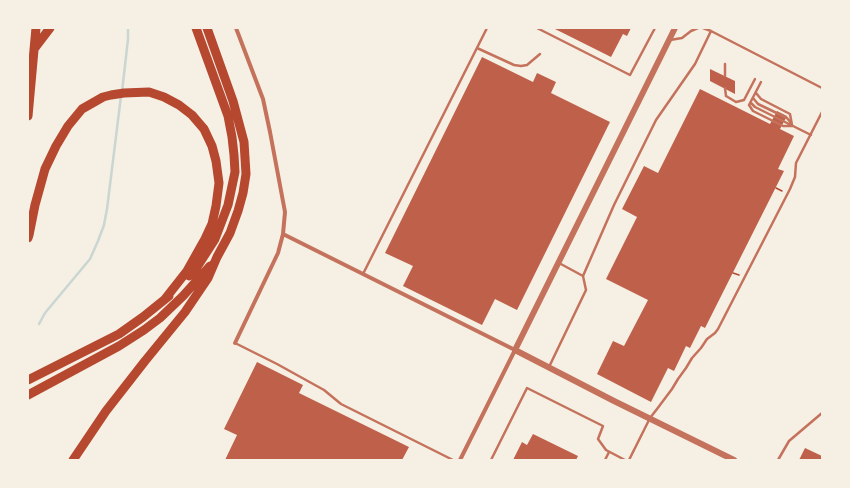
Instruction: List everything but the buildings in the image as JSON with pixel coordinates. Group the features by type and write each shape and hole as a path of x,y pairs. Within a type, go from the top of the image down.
{"highway":[{"path":"28,116 36,28"},
{"path":"28,58 50,28"},
{"path":"28,380 118,334 143,317 165,299 197,267 215,239 228,204 235,172 234,155 228,116 196,28"},
{"path":"73,460 106,411 185,312 208,278 230,233 244,193 246,159 238,115 207,28"},
{"path":"28,238 30,235 35,205 45,169 68,126 82,109 103,98 124,93 149,92 164,97 179,105 192,115 204,129 212,146 219,183 212,224 188,271 165,299"},
{"path":"28,395 119,346 160,318 183,296 217,257"}],"street":[{"path":"235,343 278,253 283,234 285,212 263,99 236,28"},
{"path":"460,460 675,28"},
{"path":"283,234 734,460"}],"lane":[{"path":"363,274 487,28"},
{"path":"537,28 630,75 655,28"},
{"path":"669,40 682,38 698,28"},
{"path":"703,28 822,88"},
{"path":"549,367 586,290 584,276 614,205 656,120 695,64 711,31"},
{"path":"477,48 514,65 521,66 527,65 540,54"},
{"path":"725,76 726,64"},
{"path":"725,88 726,96 736,102 744,100 754,79"},
{"path":"761,82 751,103 755,107 811,135"},
{"path":"756,93 761,99 790,114 792,126"},
{"path":"753,98 758,104 787,118 792,126"},
{"path":"629,460 650,418 672,390 692,358 707,338 718,329 790,189 795,178 796,163 822,112"},
{"path":"558,262 584,276"},
{"path":"235,343 324,390 342,404 453,460"},
{"path":"490,460 527,388 603,426 598,438 606,450 625,460"},
{"path":"778,460 789,441 822,413"},
{"path":"605,460 609,452"}],"path":[{"path":"776,188 782,191"},
{"path":"733,273 740,276"}],"waterway":[{"path":"122,92 128,28"},
{"path":"39,324 45,313 90,259 104,225 121,96"}]}
